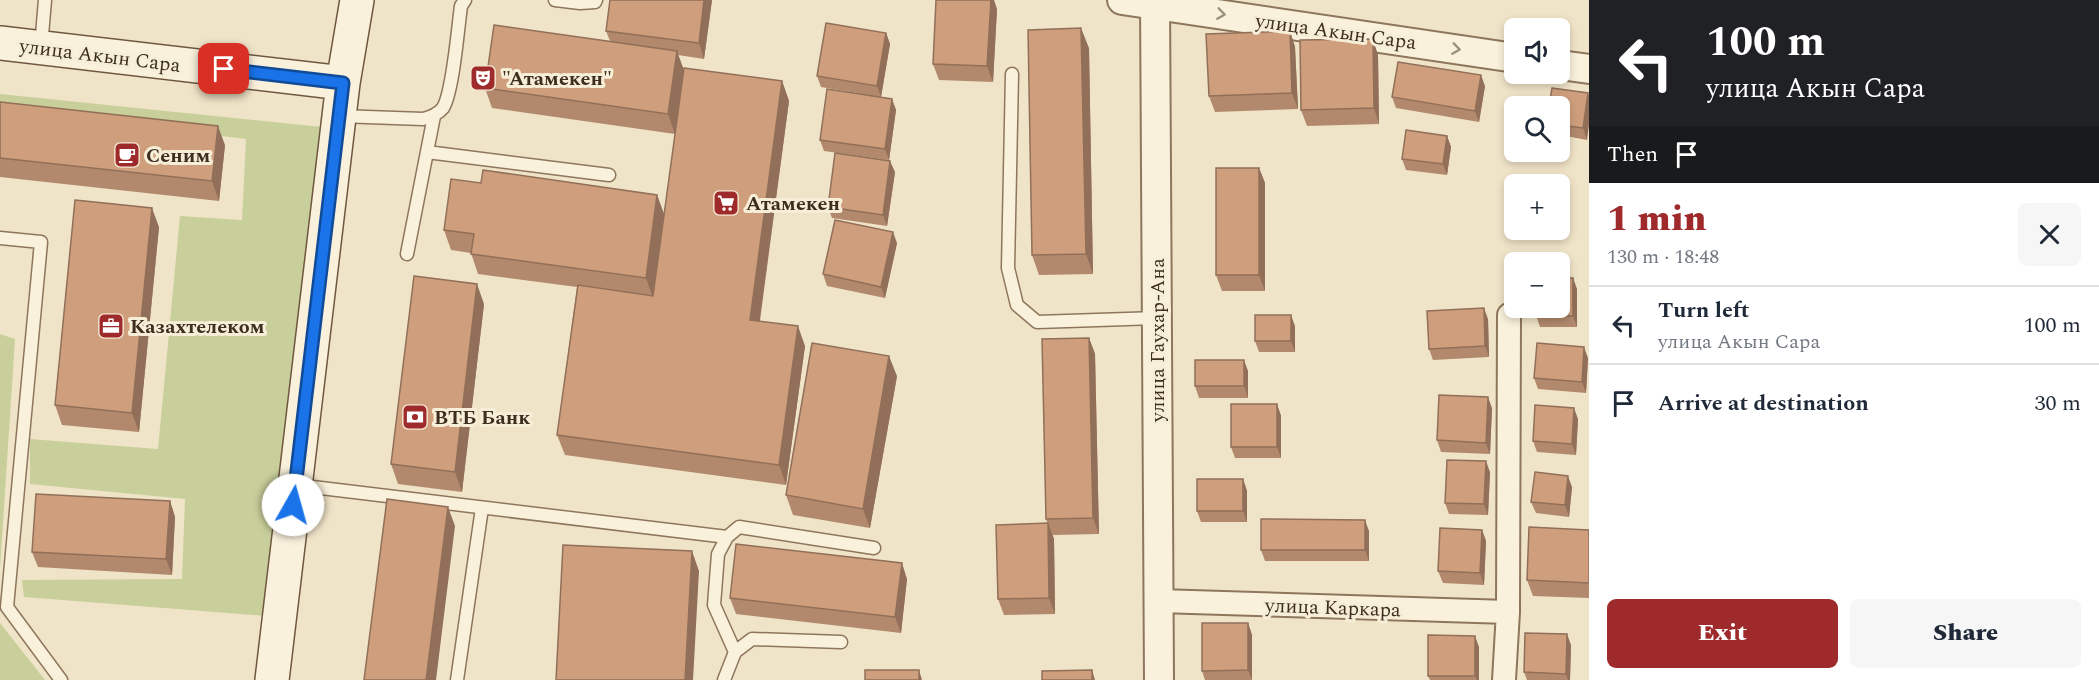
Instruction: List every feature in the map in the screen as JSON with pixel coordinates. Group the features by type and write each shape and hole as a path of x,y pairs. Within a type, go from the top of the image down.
{"main road":[{"path":"272,680 343,83 357,0"},
{"name":"улица Акын Сара","path":"0,43 343,83"}],"street":[{"name":"улица Акын Сара","path":"1122,0 1155,2 1504,56"},
{"name":"улица Гаухар-Ана","path":"1155,2 1159,680"},
{"path":"1570,66 1589,69"},
{"path":"1504,680 1508,612 1509,318"},
{"name":"улица Каркара","path":"1159,601 1508,612"}],"lane":[{"path":"41,48 45,0"},
{"path":"339,116 423,119 434,116 442,108 448,94 461,6 465,0"},
{"path":"555,0 580,3 596,0"},
{"path":"1012,74 1008,268 1017,305 1037,322 1157,318"},
{"path":"407,254 434,116"},
{"path":"426,152 609,175"},
{"path":"0,238 41,242 7,607 61,680"},
{"path":"295,484 727,537"},
{"path":"457,680 482,508"},
{"path":"735,652 714,605 718,554 727,537 739,527 874,548"},
{"path":"724,680 735,652 752,639 841,642"}],"green space":[{"path":"0,94 323,127 266,616 24,597 22,580 182,579 185,499 30,484 30,439 158,449 180,216 242,220 246,139 0,109"},
{"path":"0,334 15,339 0,569"},
{"path":"0,623 45,680 0,680"}],"building":[{"path":"610,0 704,0 699,43 606,31"},
{"path":"936,0 991,0 987,66 933,64"},
{"path":"826,23 886,33 877,86 817,76"},
{"path":"494,25 677,51 668,114 485,88"},
{"path":"1081,28 1086,254 1032,255 1028,30"},
{"path":"1290,31 1292,93 1209,96 1206,34"},
{"path":"1373,39 1374,108 1301,110 1300,40"},
{"path":"1398,62 1481,75 1475,111 1392,97"},
{"name":"Атамекен","path":"684,68 782,81 750,320 798,326 779,465 557,435 578,285 653,296"},
{"path":"1552,88 1588,93 1583,128 1570,126 1570,96 1551,96"},
{"path":"827,89 892,99 885,149 820,140"},
{"path":"0,102 218,126 212,181 0,158"},
{"path":"1406,130 1447,136 1443,164 1402,159"},
{"path":"835,153 890,161 883,215 828,207"},
{"path":"1216,168 1259,168 1259,275 1216,275"},
{"path":"483,170 657,195 646,278 471,254 474,234 444,230 451,179 481,183"},
{"name":"Казахтелеком","path":"75,200 152,208 132,413 55,405"},
{"path":"835,220 893,232 881,287 823,274"},
{"path":"414,276 477,284 455,472 391,464"},
{"path":"1570,278 1573,278 1573,316 1570,316"},
{"path":"1484,308 1485,346 1429,349 1427,311"},
{"path":"1255,315 1291,315 1291,341 1255,341"},
{"path":"1089,338 1093,518 1046,519 1042,339"},
{"path":"812,343 889,356 863,509 786,495"},
{"path":"1537,343 1584,347 1582,382 1534,378"},
{"path":"1195,360 1244,360 1244,386 1195,386"},
{"path":"1439,395 1488,397 1486,443 1437,440"},
{"path":"1231,404 1277,404 1277,447 1231,447"},
{"path":"1535,405 1574,408 1572,444 1533,441"},
{"path":"1447,460 1486,461 1484,504 1445,503"},
{"path":"1535,472 1568,476 1565,505 1531,502"},
{"path":"1197,479 1243,479 1243,511 1197,511"},
{"path":"36,494 170,501 166,559 32,552"},
{"path":"387,499 448,507 426,680 364,680"},
{"path":"1261,519 1365,520 1365,550 1261,550"},
{"path":"1048,523 1049,598 998,599 996,525"},
{"path":"1529,527 1589,530 1589,583 1527,580"},
{"path":"1440,528 1482,530 1480,573 1438,571"},
{"path":"736,544 902,563 895,617 730,598"},
{"path":"563,545 692,551 685,680 556,680"},
{"path":"1202,623 1248,623 1248,670 1202,671"},
{"path":"1525,633 1567,634 1566,674 1524,672"},
{"path":"1428,635 1475,636 1475,676 1428,676"},
{"path":"865,670 919,670 919,680 865,680"},
{"path":"1092,670 1092,680 1042,680 1042,671"}],"place":[{"name":"\"Атамекен\"","path":"483,78"},
{"name":"Сеним","path":"127,155"},
{"name":"Атамекен","path":"726,203"},
{"name":"Казахтелеком","path":"111,326"},
{"name":"ВТБ Банк","path":"415,417"}],"route":[{"path":"224,69 343,83 293,505"}]}
